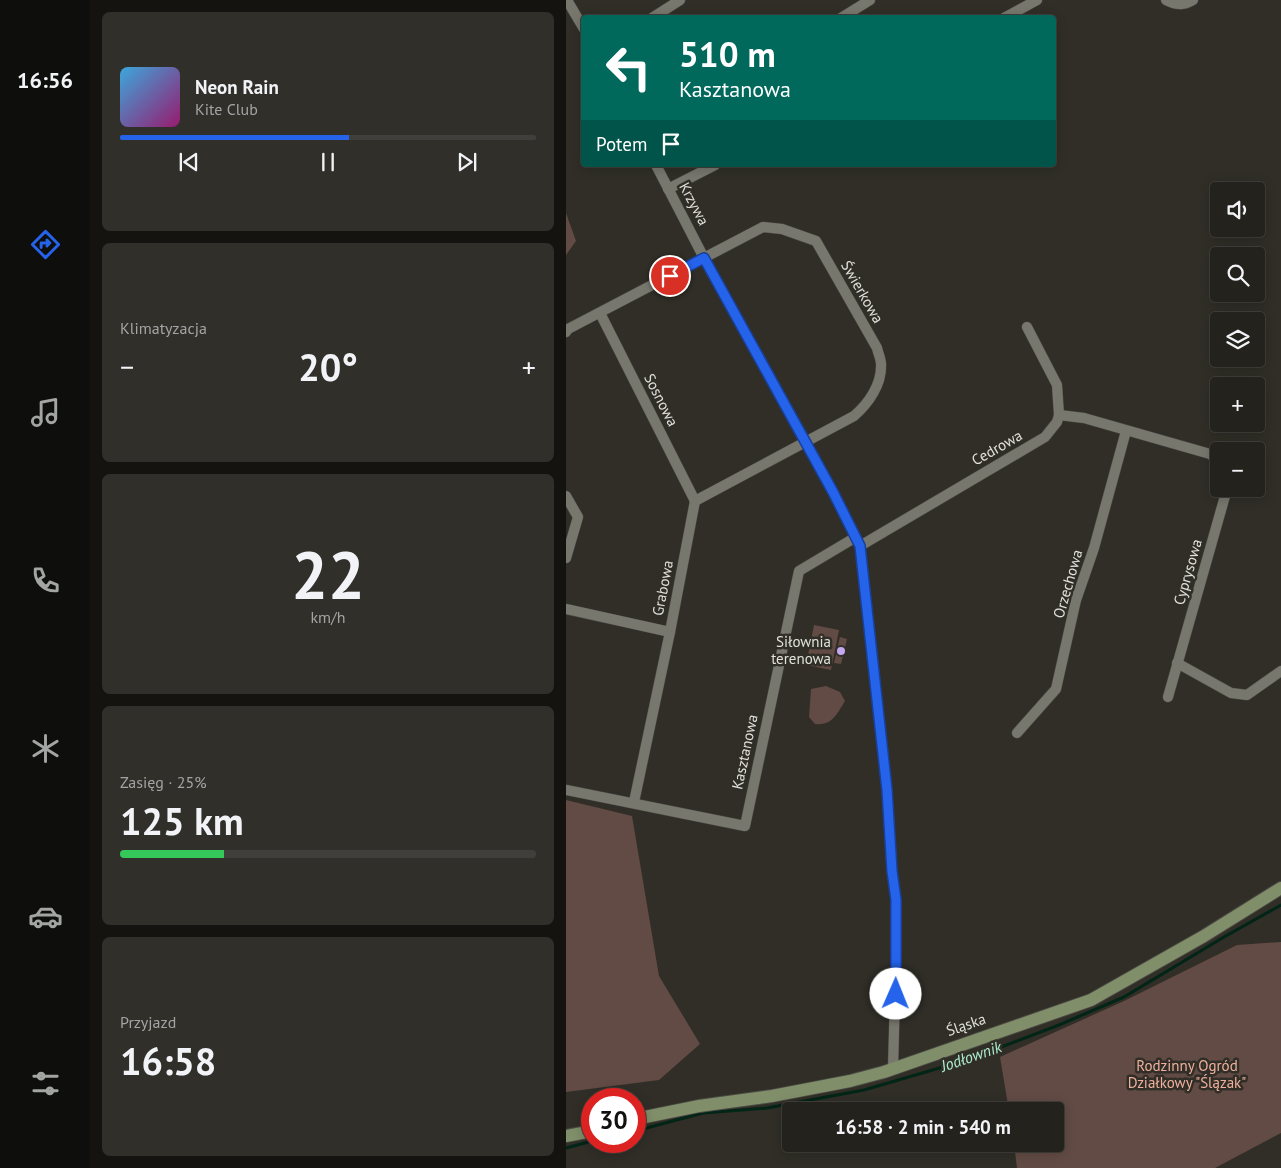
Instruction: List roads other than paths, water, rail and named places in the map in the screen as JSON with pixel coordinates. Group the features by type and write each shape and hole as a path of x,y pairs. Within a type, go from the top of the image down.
{"street":[{"path":"567,0 581,24"},
{"path":"657,15 680,0"},
{"path":"846,15 870,0"},
{"path":"1010,15 1037,0"},
{"path":"1166,0 1178,5 1187,4 1193,0"},
{"name":"Krzywa","path":"657,167 704,258 858,541"},
{"path":"668,189 710,167"},
{"name":"Świerkowa","path":"704,258 763,228 782,229 816,241 877,348 881,364 877,386 866,406 854,416 805,442"},
{"path":"566,332 568,329 704,258"},
{"name":"Sosnowa","path":"600,313 695,501"},
{"path":"1027,328 1057,385 1060,415 1084,418 1210,454"},
{"name":"Cedrowa","path":"858,541 1045,437 1060,415"},
{"name":"Orzechowa","path":"1017,733 1056,689 1076,600 1094,548 1126,430"},
{"path":"695,501 805,442"},
{"path":"566,496 578,517 566,558"},
{"name":"Cyprysowa","path":"1168,697 1225,497"},
{"name":"Grabowa","path":"634,802 670,632 695,501"},
{"path":"858,541 887,790 892,871 896,900 893,1068"},
{"name":"Kasztanowa","path":"566,790 634,802 745,826 798,570 858,541"},
{"path":"566,609 670,632"},
{"path":"1177,663 1231,693 1247,696 1281,670"},
{"name":"Śląska","path":"646,1117 850,1081 1091,1000 1204,936 1281,888"},
{"path":"566,1136 581,1133"}],"waterway":[{"name":"Jodłownik","path":"646,1128 703,1113 767,1108 864,1090 967,1060 1059,1025 1124,997 1281,905"},
{"name":"Jodłownik","path":"566,1148 581,1144"}],"place":[{"name":"Siłownia terenowa","path":"841,651"}],"park label":[{"name":"Rodzinny Ogród Działkowy \"Ślązak\"","path":"1187,1074"}]}
